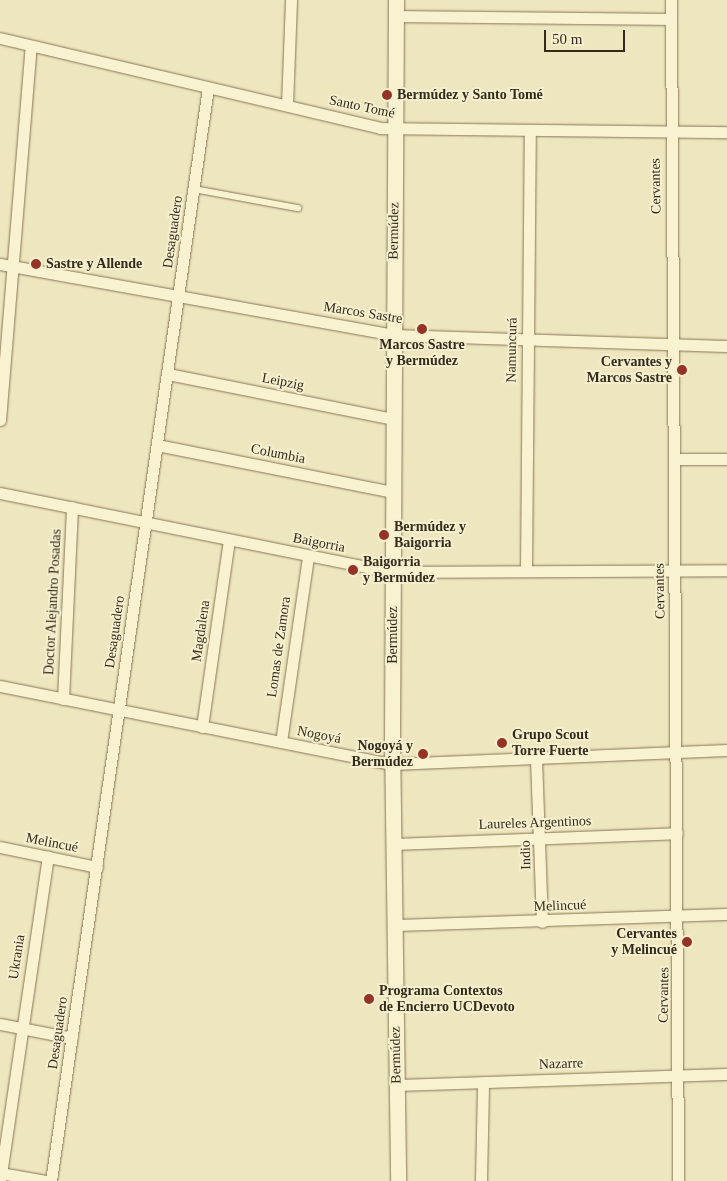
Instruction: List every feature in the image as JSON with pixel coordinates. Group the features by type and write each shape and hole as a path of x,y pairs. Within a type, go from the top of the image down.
{"street":[{"path":"287,106 290,0"},
{"name":"Bermúdez","path":"396,0 392,764 398,1181"},
{"name":"Cervantes","path":"671,0 670,131 679,916 678,1181"},
{"path":"396,16 670,19"},
{"name":"Santo Tomé","path":"0,38 208,88 395,130 727,132"},
{"path":"0,420 31,46"},
{"name":"Desaguadero","path":"51,1181 208,88"},
{"name":"Namuncurá","path":"526,571 530,130"},
{"name":"Marcos Sastre","path":"0,264 393,335 527,341 727,346"},
{"name":"Leipzig","path":"168,374 393,419"},
{"name":"Columbia","path":"157,445 393,492"},
{"path":"674,459 727,459"},
{"name":"Baigorria","path":"0,493 393,572 727,570"},
{"name":"Doctor Alejandro Posadas","path":"63,698 72,507"},
{"name":"Magdalena","path":"202,727 229,540"},
{"name":"Lomas de Zamora","path":"281,742 308,556"},
{"name":"Nogoyá","path":"0,686 392,764 727,750"},
{"name":"Indio","path":"536,759 542,922"},
{"name":"Laureles Argentinos","path":"393,844 677,832"},
{"name":"Melincué","path":"0,847 97,867"},
{"name":"Ukrania","path":"0,1176 48,857"},
{"name":"Melincué","path":"395,925 542,922 727,914"},
{"path":"0,1024 72,1038"},
{"name":"Nazarre","path":"396,1085 678,1074 727,1074"},
{"path":"481,1181 483,1082"},
{"path":"0,1176 47,1181"}],"lane":[{"path":"194,189 298,208"}],"place":[{"name":"Bermúdez y Santo Tomé","path":"387,95"},
{"name":"Sastre y Allende","path":"36,264"},
{"name":"Marcos Sastre y Bermúdez","path":"422,329"},
{"name":"Cervantes y Marcos Sastre","path":"682,370"},
{"name":"Bermúdez y Baigorria","path":"384,535"},
{"name":"Baigorria y Bermúdez","path":"353,570"},
{"name":"Grupo Scout Torre Fuerte","path":"502,743"},
{"name":"Nogoyá y Bermúdez","path":"423,754"},
{"name":"Cervantes y Melincué","path":"687,942"},
{"name":"Programa Contextos de Encierro UCDevoto","path":"369,999"}]}
